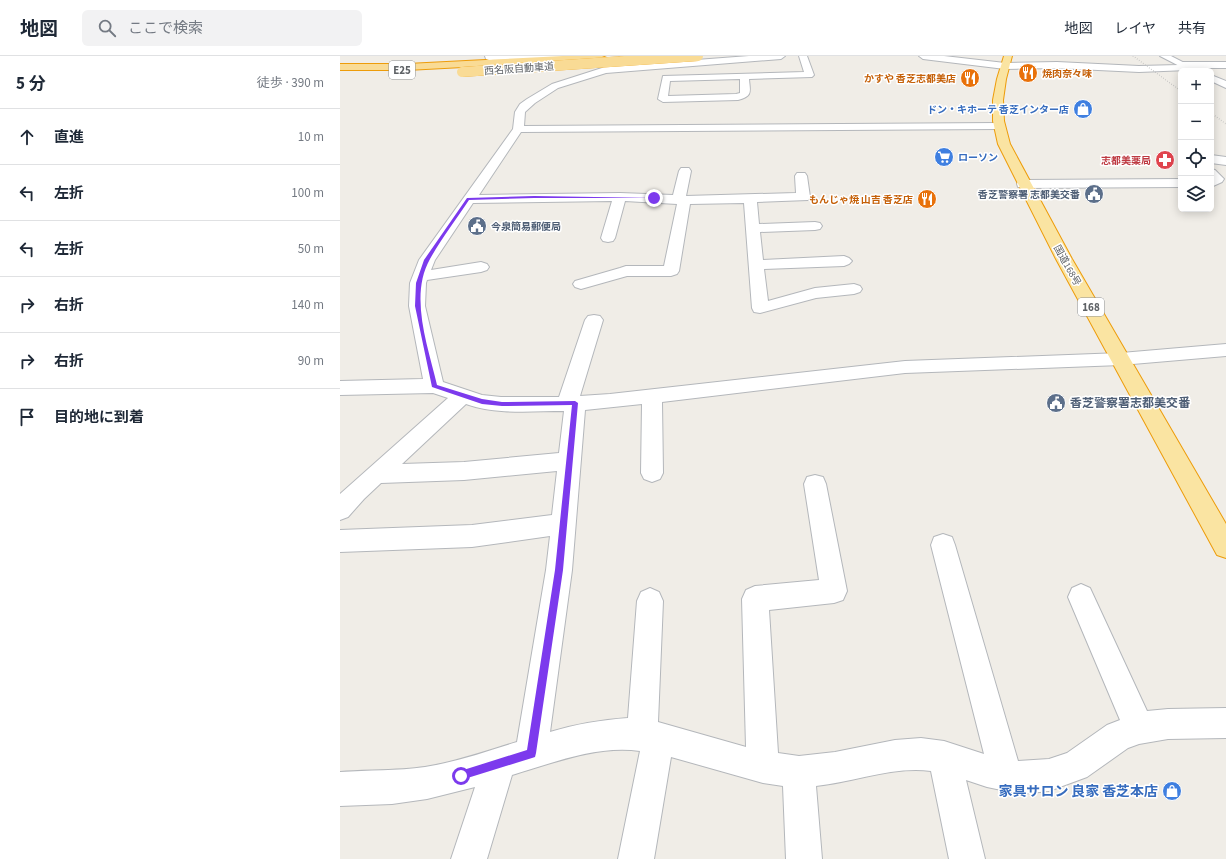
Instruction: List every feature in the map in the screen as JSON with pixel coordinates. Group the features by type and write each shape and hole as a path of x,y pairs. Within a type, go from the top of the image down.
{"highway":[{"name":"西名阪自動車道","path":"363,77 647,56"},
{"name":"西名阪自動車道","path":"340,73 492,70 698,56"},
{"name":"国道168号","path":"1006,61 996,101 998,126 1004,144 1023,184 1226,546"},
{"path":"340,68 461,70"}],"street":[{"path":"489,57 567,56"},
{"path":"434,386 417,306 418,283 427,260 518,129 520,112 524,106 555,86 605,70 623,60 626,56"},
{"path":"605,70 781,56"},
{"path":"744,76 746,94 738,97 663,99 666,78 744,76 809,75 803,56"},
{"path":"923,56 1139,69 1178,68"},
{"path":"1164,56 1189,68 1226,65"},
{"path":"1214,79 1226,85"},
{"path":"518,129 998,126"},
{"path":"1214,159 1226,162"},
{"path":"581,284 626,271 671,271 685,171"},
{"path":"468,199 620,197 681,200 803,197 802,176"},
{"path":"1023,184 1178,183"},
{"path":"1214,183 1226,183"},
{"path":"608,238 620,197"},
{"path":"750,198 760,308 815,293 854,290"},
{"path":"753,228 815,226"},
{"path":"756,265 844,261"},
{"path":"421,276 481,268"},
{"path":"532,753 559,570 570,461 571,404 594,320"},
{"path":"340,394 349,387 434,386 482,402 502,404 571,404 905,367 1121,359 1226,350"},
{"path":"340,510 356,492 463,396"},
{"path":"652,396 652,473"},
{"path":"376,474 494,469 570,461"},
{"path":"763,767 755,599 834,591 815,484"},
{"path":"340,541 472,536 564,524"},
{"path":"943,545 1006,775"},
{"path":"1081,596 1139,728"},
{"path":"636,859 650,737 650,602"},
{"path":"340,789 392,787 427,783 461,776 568,742 599,736 628,734 650,737 763,767 798,772 836,768 921,754 944,757 987,771 1021,778 1049,776 1076,766 1118,736 1139,728 1168,724 1226,723"},
{"path":"944,757 967,859"},
{"path":"469,859 499,764"},
{"path":"798,772 804,859"}],"railway":[{"path":"1133,56 1178,89"},
{"path":"1214,115 1226,124"}],"place":[{"name":"焼肉奈々味","path":"1028,73"},
{"name":"かすや 香芝志都美店","path":"970,78"},
{"name":"ドン・キホーテ 香芝インター店","path":"1083,109"},
{"name":"ローソン","path":"944,157"},
{"name":"志都美薬局","path":"1165,160"},
{"name":"香芝警察署 志都美交番","path":"1094,194"},
{"name":"もんじゃ焼 山吉 香芝店","path":"927,199"},
{"name":"今泉簡易郵便局","path":"477,226"},
{"name":"香芝警察署志都美交番","path":"1056,403"},
{"name":"家具サロン 良家 香芝本店","path":"1172,791"}],"route":[{"path":"461,776 532,753 559,570 575,403 535,405 482,402 434,386 417,306 418,283 427,260 441,237 468,199 506,197 654,198"}]}
